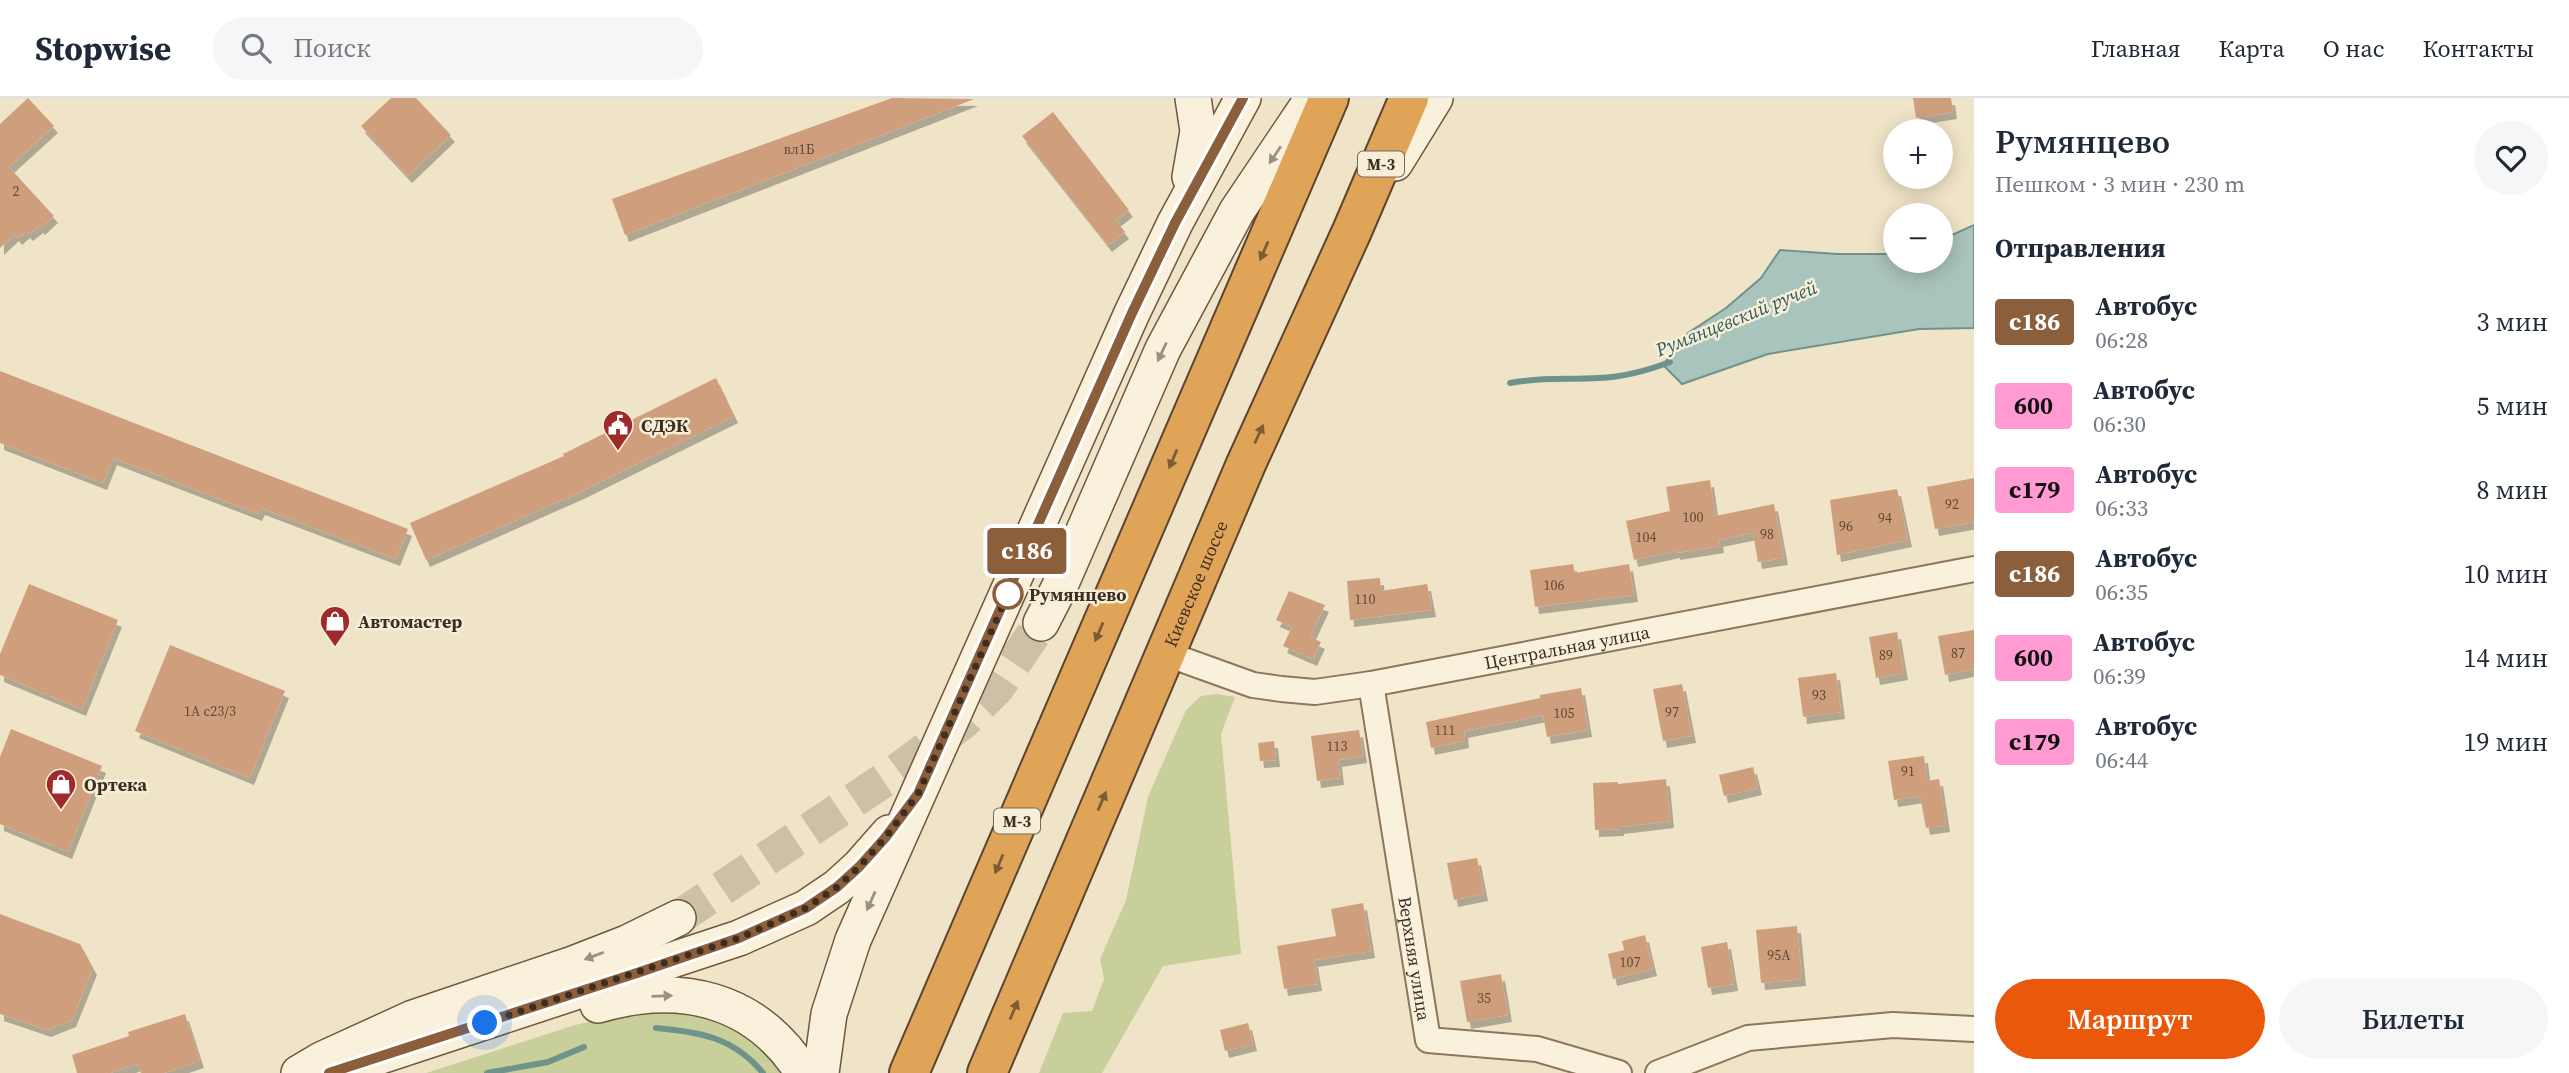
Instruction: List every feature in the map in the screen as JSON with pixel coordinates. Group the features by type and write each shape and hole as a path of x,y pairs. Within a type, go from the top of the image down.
{"highway":[{"name":"М-3","path":"909,1073 1329,98"},
{"name":"Киевское шоссе","path":"987,1073 1245,464 1352,231 1409,98"}],"main road":[{"path":"1175,223 1192,170 1198,131 1193,98"},
{"path":"821,1073 829,1014 853,940 1175,223 1243,98"},
{"path":"1041,623 1163,349 1237,211 1313,98"},
{"path":"1352,231 1435,98"},
{"path":"330,1073 739,938 806,908 837,887 859,867 918,794"},
{"path":"299,1073 321,1060 413,1018 573,964 627,943 678,918"},
{"path":"384,1073 611,1001 667,995 710,1000 751,1017 785,1046 803,1073"}],"street":[{"name":"Центральная улица","path":"1164,653 1253,685 1315,692 1371,684 1974,569"},
{"name":"Верхняя улица","path":"1371,684 1428,1040 1537,1049 1619,1073"},
{"path":"1658,1073 1748,1038 1893,1025 1974,1029"}],"green space":[{"path":"1217,694 1235,697 1221,734 1241,954 1163,966 1102,1073 1039,1073 1063,1013 1092,1011 1104,979 1100,959 1126,900 1148,797 1186,710 1201,696"},
{"path":"640,1011 694,1012 743,1030 786,1073 426,1073 575,1025"}],"water":[{"path":"1974,225 1974,328 1919,329 1768,354 1682,384 1663,365 1688,333 1726,308 1761,278 1780,250 1883,254 1883,273 1953,273 1953,235"}],"building":[{"path":"28,98 54,126 9,167 54,216 41,228 39,226 29,234 26,231 18,238 15,234 0,248 0,124"},
{"path":"391,98 416,98 451,135 408,176 361,126"},
{"path":"892,98 974,99 625,235 612,199"},
{"path":"1913,98 1951,98 1953,112 1916,118"},
{"path":"1053,112 1129,210 1116,220 1125,232 1108,245 1022,136"},
{"path":"0,371 408,529 396,559 261,508 258,514 113,458 103,483 0,443"},
{"path":"716,378 734,416 580,492 426,560 410,523 564,456 563,454"},
{"path":"1974,478 1974,522 1935,529 1927,487"},
{"path":"1710,480 1715,516 1774,504 1784,558 1758,562 1753,533 1719,540 1720,546 1676,551 1634,560 1626,521 1670,511 1666,487"},
{"path":"1897,489 1908,540 1837,555 1830,500"},
{"path":"1573,564 1575,573 1629,564 1634,595 1535,607 1530,570"},
{"path":"1380,578 1381,591 1427,584 1432,610 1350,620 1347,581"},
{"path":"29,584 118,620 82,709 0,675 0,654"},
{"path":"1289,591 1325,605 1310,637 1321,642 1313,659 1283,646 1292,627 1276,620"},
{"path":"1974,630 1974,669 1945,675 1938,636"},
{"path":"1897,632 1904,673 1876,678 1869,637"},
{"path":"170,645 285,691 250,778 135,731"},
{"path":"1836,673 1841,712 1803,717 1798,678"},
{"path":"1682,684 1692,736 1663,741 1653,689"},
{"path":"1581,688 1588,730 1547,737 1543,715 1464,731 1465,741 1431,748 1426,722"},
{"path":"11,729 102,766 68,852 0,824 0,757"},
{"path":"1359,730 1363,756 1338,760 1340,778 1317,781 1311,736"},
{"path":"1274,741 1276,760 1260,761 1258,743"},
{"path":"1924,756 1927,781 1939,779 1946,825 1926,828 1920,796 1894,800 1888,761"},
{"path":"1753,767 1758,788 1724,796 1719,775"},
{"path":"1666,779 1670,821 1595,830 1593,783 1618,784"},
{"path":"1477,858 1484,894 1454,900 1447,863"},
{"path":"1363,903 1371,951 1314,960 1318,984 1284,989 1277,946 1336,936 1331,909"},
{"path":"0,914 80,944 93,968 72,1020 47,1030 0,1014"},
{"path":"1797,926 1802,979 1761,983 1756,930"},
{"path":"1645,935 1653,969 1613,979 1608,954 1624,950 1622,941"},
{"path":"1727,942 1734,984 1708,988 1701,947"},
{"path":"1501,974 1508,1015 1467,1022 1460,981"},
{"path":"185,1014 200,1061 164,1073 141,1073 138,1064 110,1073 77,1073 72,1055 129,1036 128,1032"},
{"path":"1248,1023 1253,1044 1225,1051 1220,1030"}],"waterway":[{"name":"Румянцевский ручей","path":"1510,383 1617,376 1670,362"},
{"path":"656,1028 715,1038 740,1051 763,1073"},
{"path":"487,1073 548,1062 584,1047"}],"tunnel":[{"path":"678,918 893,774 963,722 997,688 1041,623"}],"bus line":[{"name":"с186","path":"329,1073 739,938 806,908 837,887 859,867 918,794 1132,313 1175,223 1243,98"}],"place":[{"name":"СДЭК","path":"618,452"},
{"name":"Румянцево","path":"1008,594"},
{"name":"Автомастер","path":"335,648"},
{"name":"Ортека","path":"61,811"}],"route":[{"path":"485,1023 739,938 806,908 837,887 885,838 918,794 1008,594"}]}
